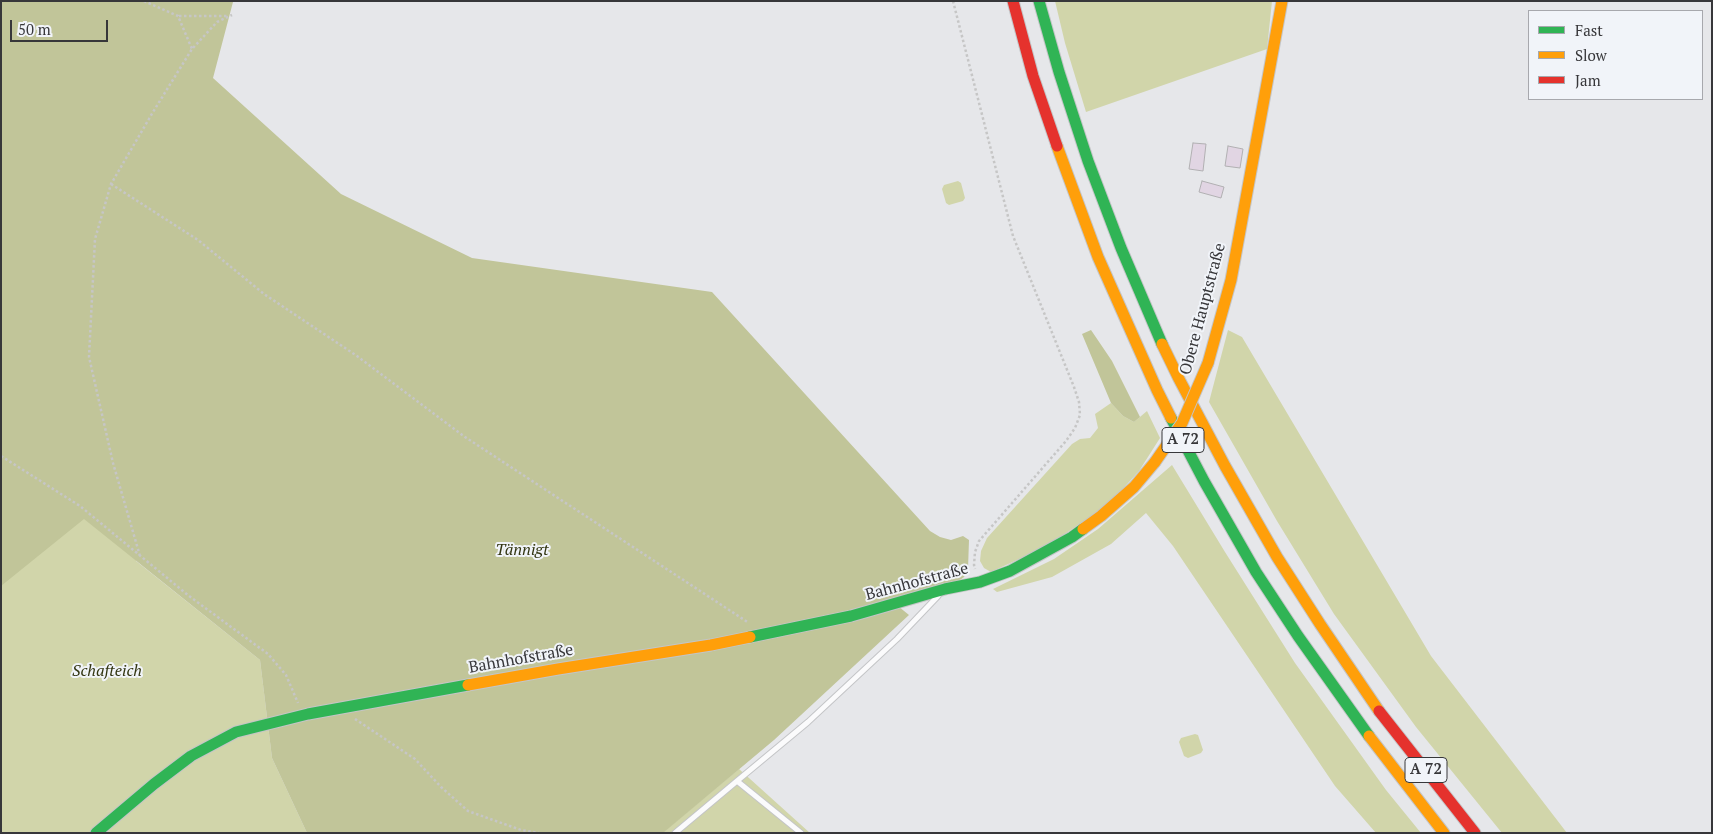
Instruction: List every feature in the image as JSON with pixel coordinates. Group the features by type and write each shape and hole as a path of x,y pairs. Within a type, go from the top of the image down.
{"main road":[{"name":"A 72","path":"1013,1 1033,76 1064,168 1098,257 1158,390 1204,481 1256,572 1298,636 1356,719 1444,833"},
{"name":"A 72","path":"1039,1 1059,72 1088,161 1121,248 1148,313 1175,370 1220,457 1277,557 1361,685 1475,833"},
{"name":"Obere Hauptstraße","path":"980,582 1010,571 1072,537 1101,516 1134,487 1155,462 1182,423 1202,382 1231,280 1282,1"},
{"name":"Bahnhofstraße","path":"96,833 154,784 191,756 236,732 297,716 340,708 766,634 851,616 945,589 980,582"}],"lane":[{"path":"675,833 808,722 897,638 945,589"},
{"path":"737,781 801,833"}],"path":[{"path":"140,556 113,463 89,358 95,239 111,184 192,49 217,22 231,16 178,16 144,1"},
{"path":"954,1 1012,236 1074,387 1079,402 1080,415 1075,428 1066,441 979,541 975,552 974,565 980,582"},
{"path":"178,16 192,49"},
{"path":"111,184 198,240 264,294 357,356 465,437 766,634"},
{"path":"1,456 80,506 189,596 268,654 286,675 299,705 297,716"},
{"path":"340,708 415,759 441,787 468,811 521,830 539,833"}],"green space":[{"name":"Schafteich","path":"1,1 229,1 212,78 136,561 260,660 272,758 307,833 1,833"},
{"name":"Tännigt","path":"1,1 233,2 213,78 341,194 472,258 712,292 930,531 940,537 951,540 963,536 969,540 968,569 964,577 956,583 893,602 909,615 774,740 663,833 307,833 272,758 260,660 84,519 1,586"},
{"path":"1055,1 1272,1 1267,49 1086,112 1065,43"},
{"path":"958,181 961,183 965,198 963,201 949,205 946,203 942,189 944,185"},
{"path":"1091,330 1112,361 1140,417 1134,422 1123,416 1111,403 1082,334"},
{"path":"1228,330 1242,337 1431,656 1567,833 1502,833 1416,727 1334,614 1277,521 1209,402"},
{"path":"1111,403 1123,416 1134,422 1147,411 1160,438 1139,471 1109,504 1047,546 991,572 984,568 980,561 981,551 987,538 1072,444 1080,439 1090,438 1098,428 1095,414"},
{"path":"1172,465 1295,663 1386,790 1421,833 1376,833 1335,786 1173,546 1146,513 1111,544 1052,577 997,592 993,589 1054,559 1098,529"},
{"path":"1195,734 1198,735 1203,750 1201,753 1188,758 1184,756 1179,742 1181,738"},
{"path":"739,769 810,833 662,833"}],"building":[{"path":"1193,143 1206,144 1203,171 1189,169"},
{"path":"1228,146 1243,149 1240,168 1225,166"},
{"path":"1202,181 1224,187 1221,198 1199,192"}],"traffic: fast":[{"path":"1039,1 1059,72 1088,161 1121,248 1162,344"},
{"path":"1171,418 1204,481 1256,572 1298,636 1369,736"},
{"path":"750,637 851,616 945,589 980,582 1010,571 1083,529"},
{"path":"96,833 154,784 191,756 236,732 308,714 468,685"}],"traffic: slow":[{"path":"1208,363 1231,280 1282,1"},
{"path":"1057,146 1098,257 1171,418"},
{"path":"1162,344 1225,466 1277,557 1379,711"},
{"path":"1155,462 1182,423 1208,363"},
{"path":"1083,529 1134,487 1155,462"},
{"path":"468,685 750,637"},
{"path":"1369,736 1444,833"}],"traffic: jam":[{"path":"1013,1 1033,76 1057,146"},
{"path":"1379,711 1475,833"}]}
